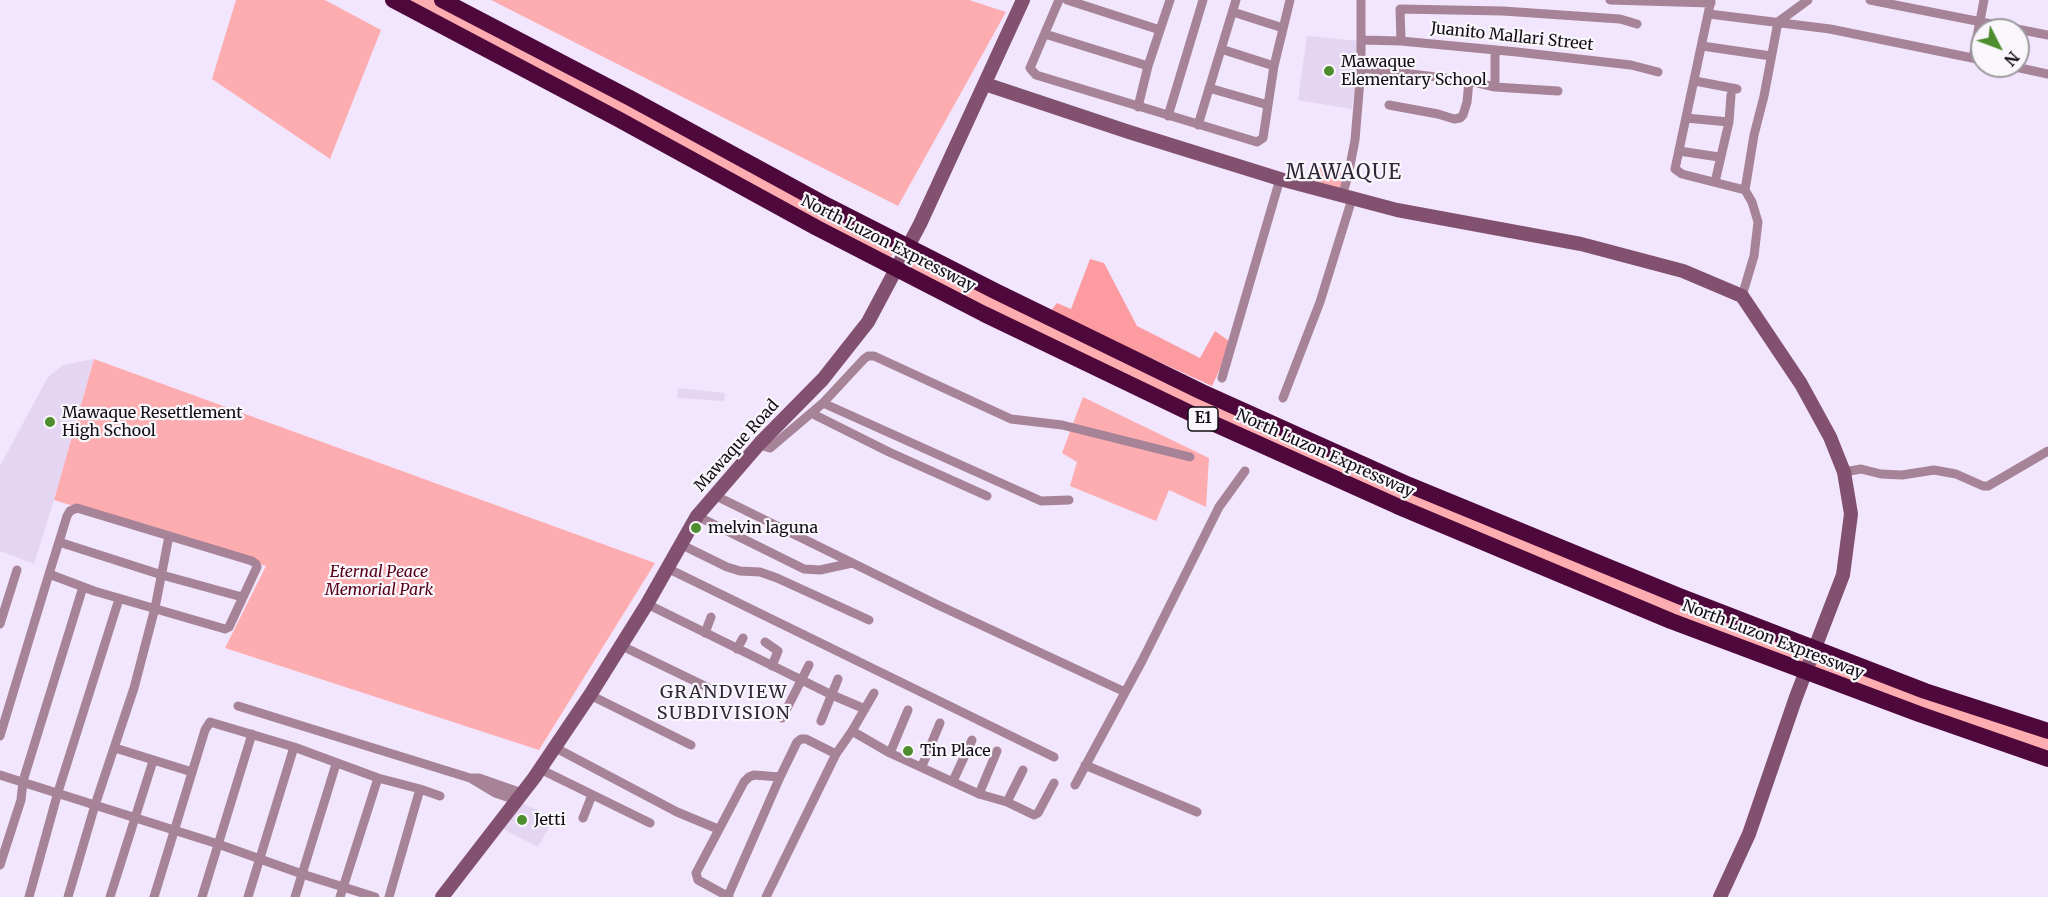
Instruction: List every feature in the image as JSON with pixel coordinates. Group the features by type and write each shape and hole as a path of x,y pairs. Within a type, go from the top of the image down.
{"highway":[{"name":"North Luzon Expressway","path":"393,0 827,233 984,314 1190,413 1407,510 1671,621 1919,714 2048,759"},
{"name":"North Luzon Expressway","path":"442,0 891,238 1202,392 1409,485 1679,596 1925,691 2048,731"}],"street":[{"name":"Mawaque Road","path":"442,897 540,769 590,695 622,646 697,516 760,442 824,379 868,322 920,224 1023,0"},
{"path":"1059,0 1029,68 1031,72 1137,107 1257,142 1263,138 1274,66 1290,0"},
{"path":"1066,0 1160,30"},
{"path":"1137,107 1170,0"},
{"path":"1168,116 1203,0"},
{"path":"1198,125 1236,0"},
{"path":"1283,398 1320,302 1347,197 1355,140 1361,68 1361,0"},
{"path":"1610,0 1711,1 1675,169 1677,172 1745,190"},
{"path":"1742,296 1754,256 1758,222 1752,202 1745,190 1778,22 1808,0"},
{"path":"1870,0 1970,19"},
{"path":"1980,18 1983,0"},
{"path":"1401,41 1400,5 1620,19 1637,24"},
{"path":"1233,12 1283,28"},
{"path":"1709,14 1865,35 1970,57"},
{"path":"2030,31 2048,35"},
{"path":"1045,34 1148,66"},
{"name":"Juanito Mallari Street","path":"1362,40 1401,41 1495,50 1631,65 1658,72"},
{"path":"1702,46 1771,56"},
{"path":"1221,49 1274,66"},
{"path":"1495,50 1495,87"},
{"path":"1361,68 1469,81 1495,87 1558,91"},
{"path":"2030,70 2048,74"},
{"path":"1389,105 1454,119 1460,118 1467,102 1469,81"},
{"path":"1695,81 1734,92 1715,182"},
{"path":"985,84 1280,179 1397,210 1581,244 1683,272 1742,296 1801,384 1830,437 1844,472 1851,514 1843,575 1796,697 1749,834 1720,897"},
{"path":"1209,88 1268,105"},
{"path":"1686,118 1729,122"},
{"path":"1679,152 1719,157"},
{"path":"1222,378 1280,179"},
{"path":"760,442 763,446 770,448 823,403 864,359 874,356 1011,419 1062,425 1190,457"},
{"path":"823,403 1041,501 1069,500"},
{"path":"811,413 889,452 987,496"},
{"path":"1844,472 1861,469 1881,474 1902,475 1934,470 1956,474 1988,486 2048,451"},
{"path":"1075,785 1219,507 1245,471"},
{"path":"714,495 1125,692"},
{"path":"0,736 49,574 67,516 70,511 77,508 256,564 229,627 225,629 119,599 49,574"},
{"path":"697,516 804,569 820,570 852,563"},
{"path":"68,897 95,805 134,688 155,608 169,537"},
{"path":"59,542 162,575 242,597"},
{"path":"680,544 727,567 740,571 760,572 777,578 869,620"},
{"path":"667,568 1054,757"},
{"path":"0,624 17,570"},
{"path":"0,865 83,587"},
{"path":"29,897 58,792 119,599"},
{"path":"647,604 832,696 865,709"},
{"path":"705,633 711,617"},
{"path":"737,649 742,638"},
{"path":"765,642 778,651 772,666"},
{"path":"622,646 711,689"},
{"path":"782,718 809,665"},
{"path":"821,722 838,679"},
{"path":"766,897 836,754 874,693"},
{"path":"590,695 691,745"},
{"path":"238,706 470,778 495,793 519,796"},
{"path":"890,753 908,710"},
{"path":"154,897 205,730 210,722 294,747 336,764 440,796"},
{"path":"922,766 940,723"},
{"path":"852,731 890,753 979,794 1007,802 1037,815 1054,783"},
{"path":"202,897 252,734"},
{"path":"780,777 754,775 744,782 704,855 696,877 698,880 729,897 780,777 801,740 806,740 836,754"},
{"path":"953,781 972,740"},
{"path":"248,897 294,747"},
{"path":"554,747 677,812 718,829"},
{"path":"115,748 192,772"},
{"path":"979,794 997,751"},
{"path":"110,897 153,761"},
{"path":"295,897 336,764"},
{"path":"1085,765 1197,812"},
{"path":"540,769 650,823"},
{"path":"1007,802 1023,770"},
{"path":"0,775 175,830 375,897"},
{"path":"340,897 378,777"},
{"path":"389,896 420,789"},
{"path":"583,818 592,795"}],"shaded area":[{"name":"Mawaque Elementary School","path":"1307,36 1360,41 1352,109 1298,100"},
{"path":"1090,259 1104,263 1137,326 1200,358 1215,331 1232,343 1212,386 1050,312 1057,303 1071,309"},
{"name":"Mawaque Resettlement High School","path":"94,359 34,564 0,551 0,466 48,377 63,365"},
{"path":"678,388 725,393 724,401 677,398"},
{"path":"520,802 554,818 538,847 501,828"}],"green space":[{"path":"236,0 325,0 381,30 330,159 212,79"},
{"path":"407,0 434,0 898,245 890,259"},
{"path":"491,0 969,0 1006,12 898,206"},
{"path":"1312,165 1344,174 1339,194 1306,185"},
{"path":"908,251 1646,591 1805,653 1800,665 1641,602 1302,459 900,265"},
{"name":"Eternal Peace Memorial Park","path":"94,359 655,563 539,750 225,648 266,566 54,500"},
{"path":"1083,397 1209,458 1206,507 1169,490 1156,521 1070,486 1077,462 1062,453"},
{"path":"1816,657 2048,737 2048,751 1811,669"}],"place":[{"name":"Mawaque Elementary School","path":"1329,71"},
{"name":"Mawaque Resettlement High School","path":"50,422"},
{"name":"melvin laguna","path":"696,528"},
{"name":"Tin Place","path":"908,751"},
{"name":"Jetti","path":"522,820"}],"district":[{"name":"MAWAQUE","path":"1344,173"},
{"name":"GRANDVIEW SUBDIVISION","path":"724,703"}]}
